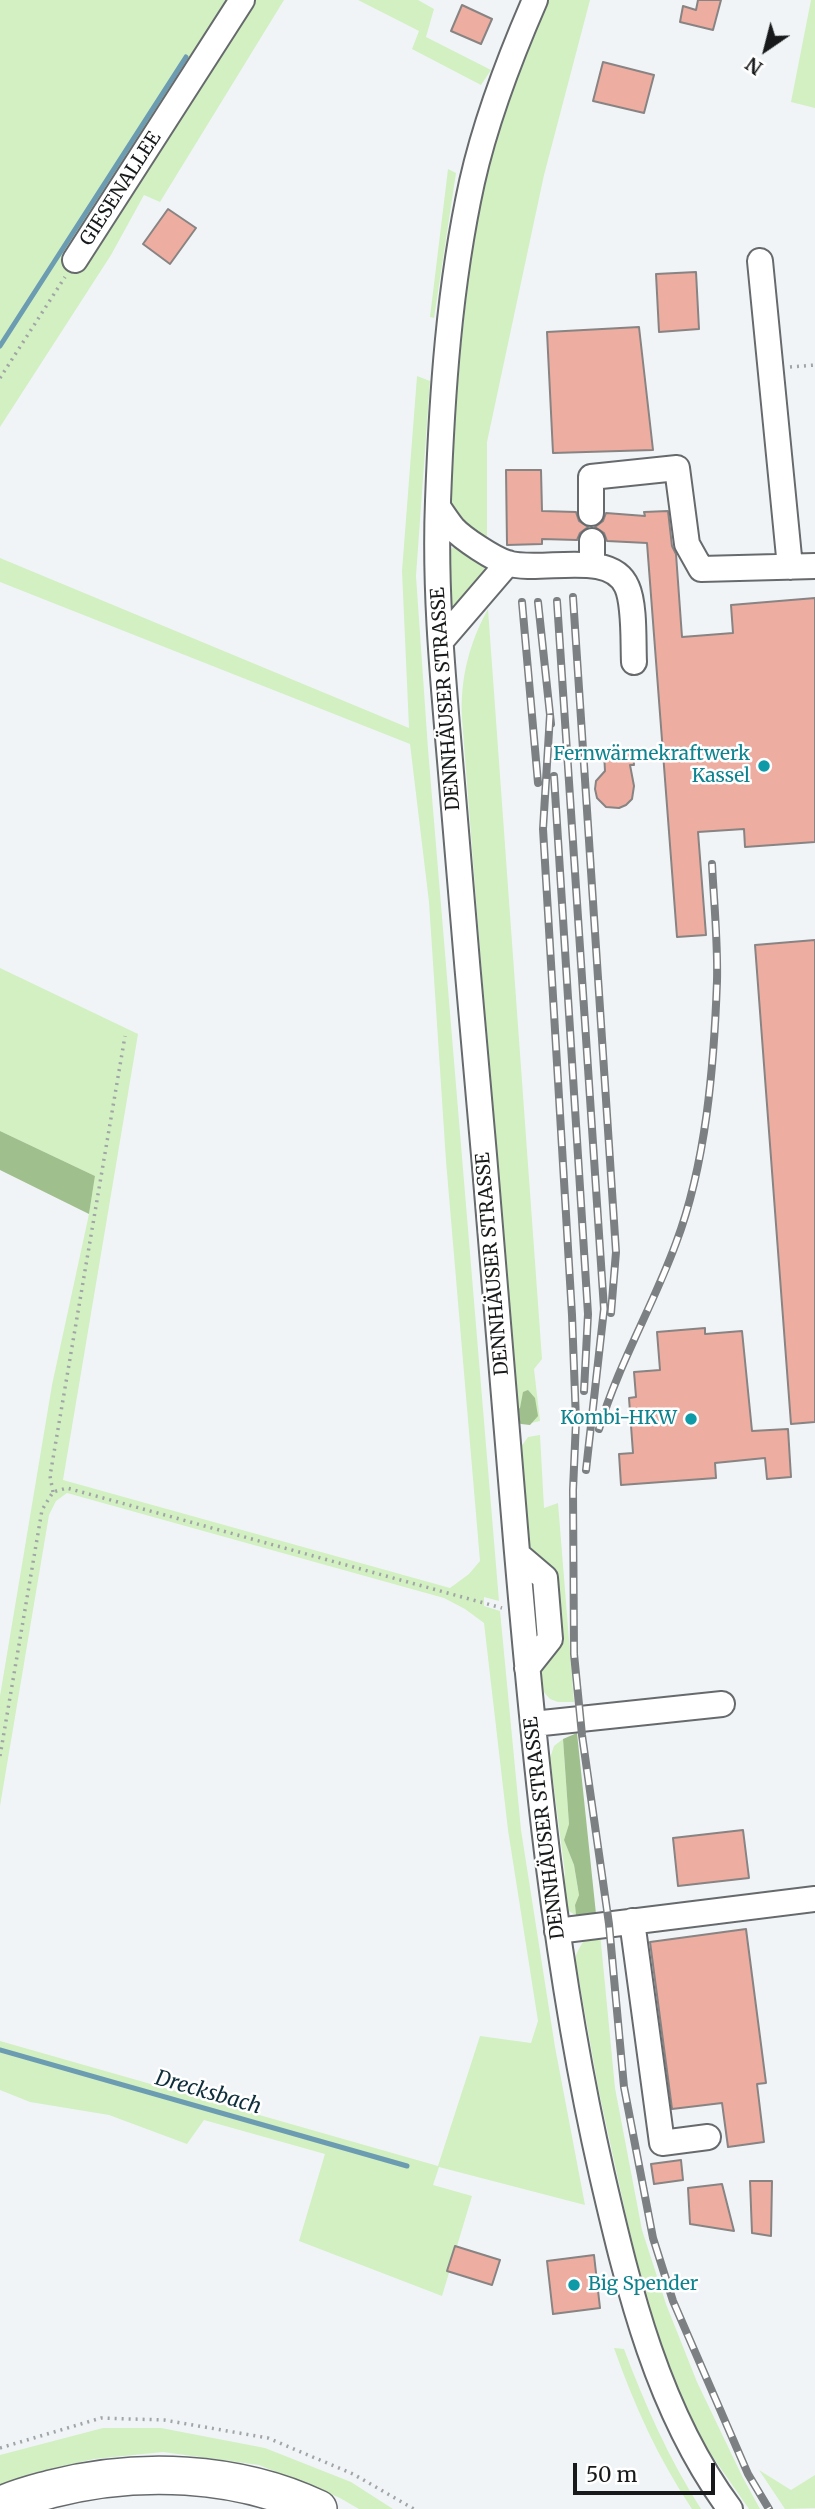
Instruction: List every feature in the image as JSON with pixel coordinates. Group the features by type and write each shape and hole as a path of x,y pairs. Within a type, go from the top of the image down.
{"highway":[{"path":"0,2506 16,2498 67,2485 117,2477 151,2476 189,2477 234,2483 278,2493 318,2509"},
{"path":"79,2509 118,2502 154,2500 236,2509"}],"street":[{"name":"GIESENALLEE","path":"75,260 242,0"},
{"name":"DENNHÄUSER STRASSE","path":"535,0 503,82 473,176 457,266 450,323 438,507 440,641 522,1613 556,1931 584,2096 636,2310 666,2395 717,2492 730,2509"},
{"path":"760,261 790,567"},
{"path":"591,513 591,477 677,468 687,544 701,569 815,566"},
{"path":"438,507 455,530 508,563 536,566 592,553 627,586 634,662"},
{"path":"440,641 508,563"},
{"path":"518,1555 545,1577 550,1639 527,1668"},
{"path":"533,1724 722,1704"},
{"path":"556,1931 815,1899"},
{"path":"632,1921 662,2143 708,2137"}],"path":[{"name":"GIESENALLEE","path":"0,378 75,260"},
{"path":"53,1493 50,1476 125,1037"},
{"path":"0,1756 43,1510 53,1493 67,1488 522,1613"},
{"path":"0,2448 101,2418 164,2420 268,2438 353,2474 414,2509"}],"green space":[{"path":"0,0 284,0 160,202 144,195 111,255 0,427"},
{"path":"358,0 418,0 434,9 426,37 491,70 481,85 412,49 419,31"},
{"path":"545,0 590,0 544,175 487,442 487,541 460,523 449,506 456,389 470,267 485,179 513,85"},
{"path":"811,0 815,0 815,108 791,102"},
{"path":"448,169 456,173 434,318 430,317"},
{"path":"417,376 430,381 416,576 499,1601 484,1597 484,1606 500,1611 521,1830 555,2047 585,2205 439,2167 433,2185 472,2196 442,2296 299,2241 325,2154 204,2120 187,2144 109,2115 30,2102 0,2090 0,2041 438,2166 480,2036 531,2043 538,2021 508,1830 484,1623 444,1598 67,1493 56,1501 49,1515 0,1806 0,1696 52,1385 95,1176 0,1131 0,968 138,1034 63,1480 450,1588 469,1574 480,1561 446,1161 429,902 410,744 0,582 0,558 409,728 402,571"},
{"path":"464,544 484,560 485,578 454,611 449,608 447,556 452,548"},
{"path":"488,609 542,1359 534,1369 540,1421 527,1424 516,1419 462,718 467,662"},
{"path":"0,1131 95,1176 89,1214 0,1170"},
{"path":"528,1390 535,1398 538,1416 530,1425 521,1424 514,1419 513,1412 520,1408 523,1392"},
{"path":"540,1435 544,1508 558,1503 574,1702 550,1699 540,1688 538,1670 557,1640 527,1553 518,1451 528,1437"},
{"path":"577,1733 596,1914 576,1915 575,1905 579,1895 574,1865 564,1840 569,1824 563,1739"},
{"path":"563,1739 569,1824 564,1840 574,1865 579,1895 575,1905 576,1915 566,1910 563,1889 565,1873 550,1758 554,1746"},
{"path":"600,1933 615,2088 642,2230 666,2304 697,2382 760,2509 749,2509 701,2440 676,2391 646,2307 599,2092 575,1958 584,1941"},
{"path":"614,2348 624,2349 658,2431 701,2509 692,2509 658,2451"},
{"path":"103,2428 161,2428 265,2448 351,2482 393,2509 359,2509 340,2498 259,2465 163,2452 94,2459 33,2473 0,2485 0,2455"},
{"path":"759,2470 791,2490 815,2475 815,2508 785,2509"}],"building":[{"path":"698,0 721,0 713,30 680,22 683,6 696,10"},
{"path":"462,5 492,19 481,44 451,31"},
{"path":"603,62 654,75 644,113 593,101"},
{"path":"168,209 196,228 170,264 143,244"},
{"path":"696,272 699,329 659,332 656,274"},
{"path":"639,327 653,450 553,453 547,332"},
{"path":"506,470 541,470 542,511 576,512 579,521 588,527 580,533 577,540 542,539 542,544 507,545"},
{"name":"Fernwärmekraftwerk Kassel","path":"668,511 672,546 676,554 682,637 733,633 731,605 815,598 815,842 745,847 744,829 698,832 706,935 677,937 647,543 607,541 604,533 595,527 603,521 606,513 645,516 644,512"},
{"path":"633,751 634,765 630,765 634,786 632,799 619,808 606,807 597,798 595,789 596,781 605,771 604,753"},
{"path":"815,940 815,1422 791,1424 755,945"},
{"name":"Kombi-HKW","path":"705,1328 705,1334 742,1331 752,1431 788,1429 791,1477 767,1479 765,1458 715,1463 716,1478 621,1485 619,1454 633,1453 629,1398 636,1397 634,1372 660,1370 657,1332"},
{"path":"743,1830 749,1878 678,1886 673,1838"},
{"path":"746,1929 766,2083 757,2084 764,2142 728,2147 722,2103 672,2109 650,1942"},
{"path":"681,2160 683,2180 654,2184 651,2164"},
{"path":"750,2181 772,2181 771,2236 752,2233"},
{"path":"722,2184 734,2231 690,2224 688,2188"},
{"path":"455,2246 500,2260 492,2285 447,2271"},
{"name":"Big Spender","path":"594,2255 600,2308 553,2314 547,2261"}],"waterway":[{"path":"0,346 186,57"},
{"name":"Drecksbach","path":"0,2050 407,2166"}],"railway":[{"path":"573,597 616,1252 611,1313"},
{"path":"557,601 604,1309 586,1470"},
{"path":"522,602 538,783"},
{"path":"538,602 551,724"},
{"path":"550,715 543,829 576,1421 573,1490 574,1654 582,1735 609,1924 624,2087 653,2238 673,2301 748,2474 769,2509"},
{"path":"554,776 588,1314 584,1391"},
{"path":"599,1429 616,1382 676,1243 695,1181 707,1114 714,1047 717,981 712,864"}],"place":[{"name":"Fernwärmekraftwerk Kassel","path":"764,766"},
{"name":"Kombi-HKW","path":"691,1419"},
{"name":"Big Spender","path":"574,2285"}]}
